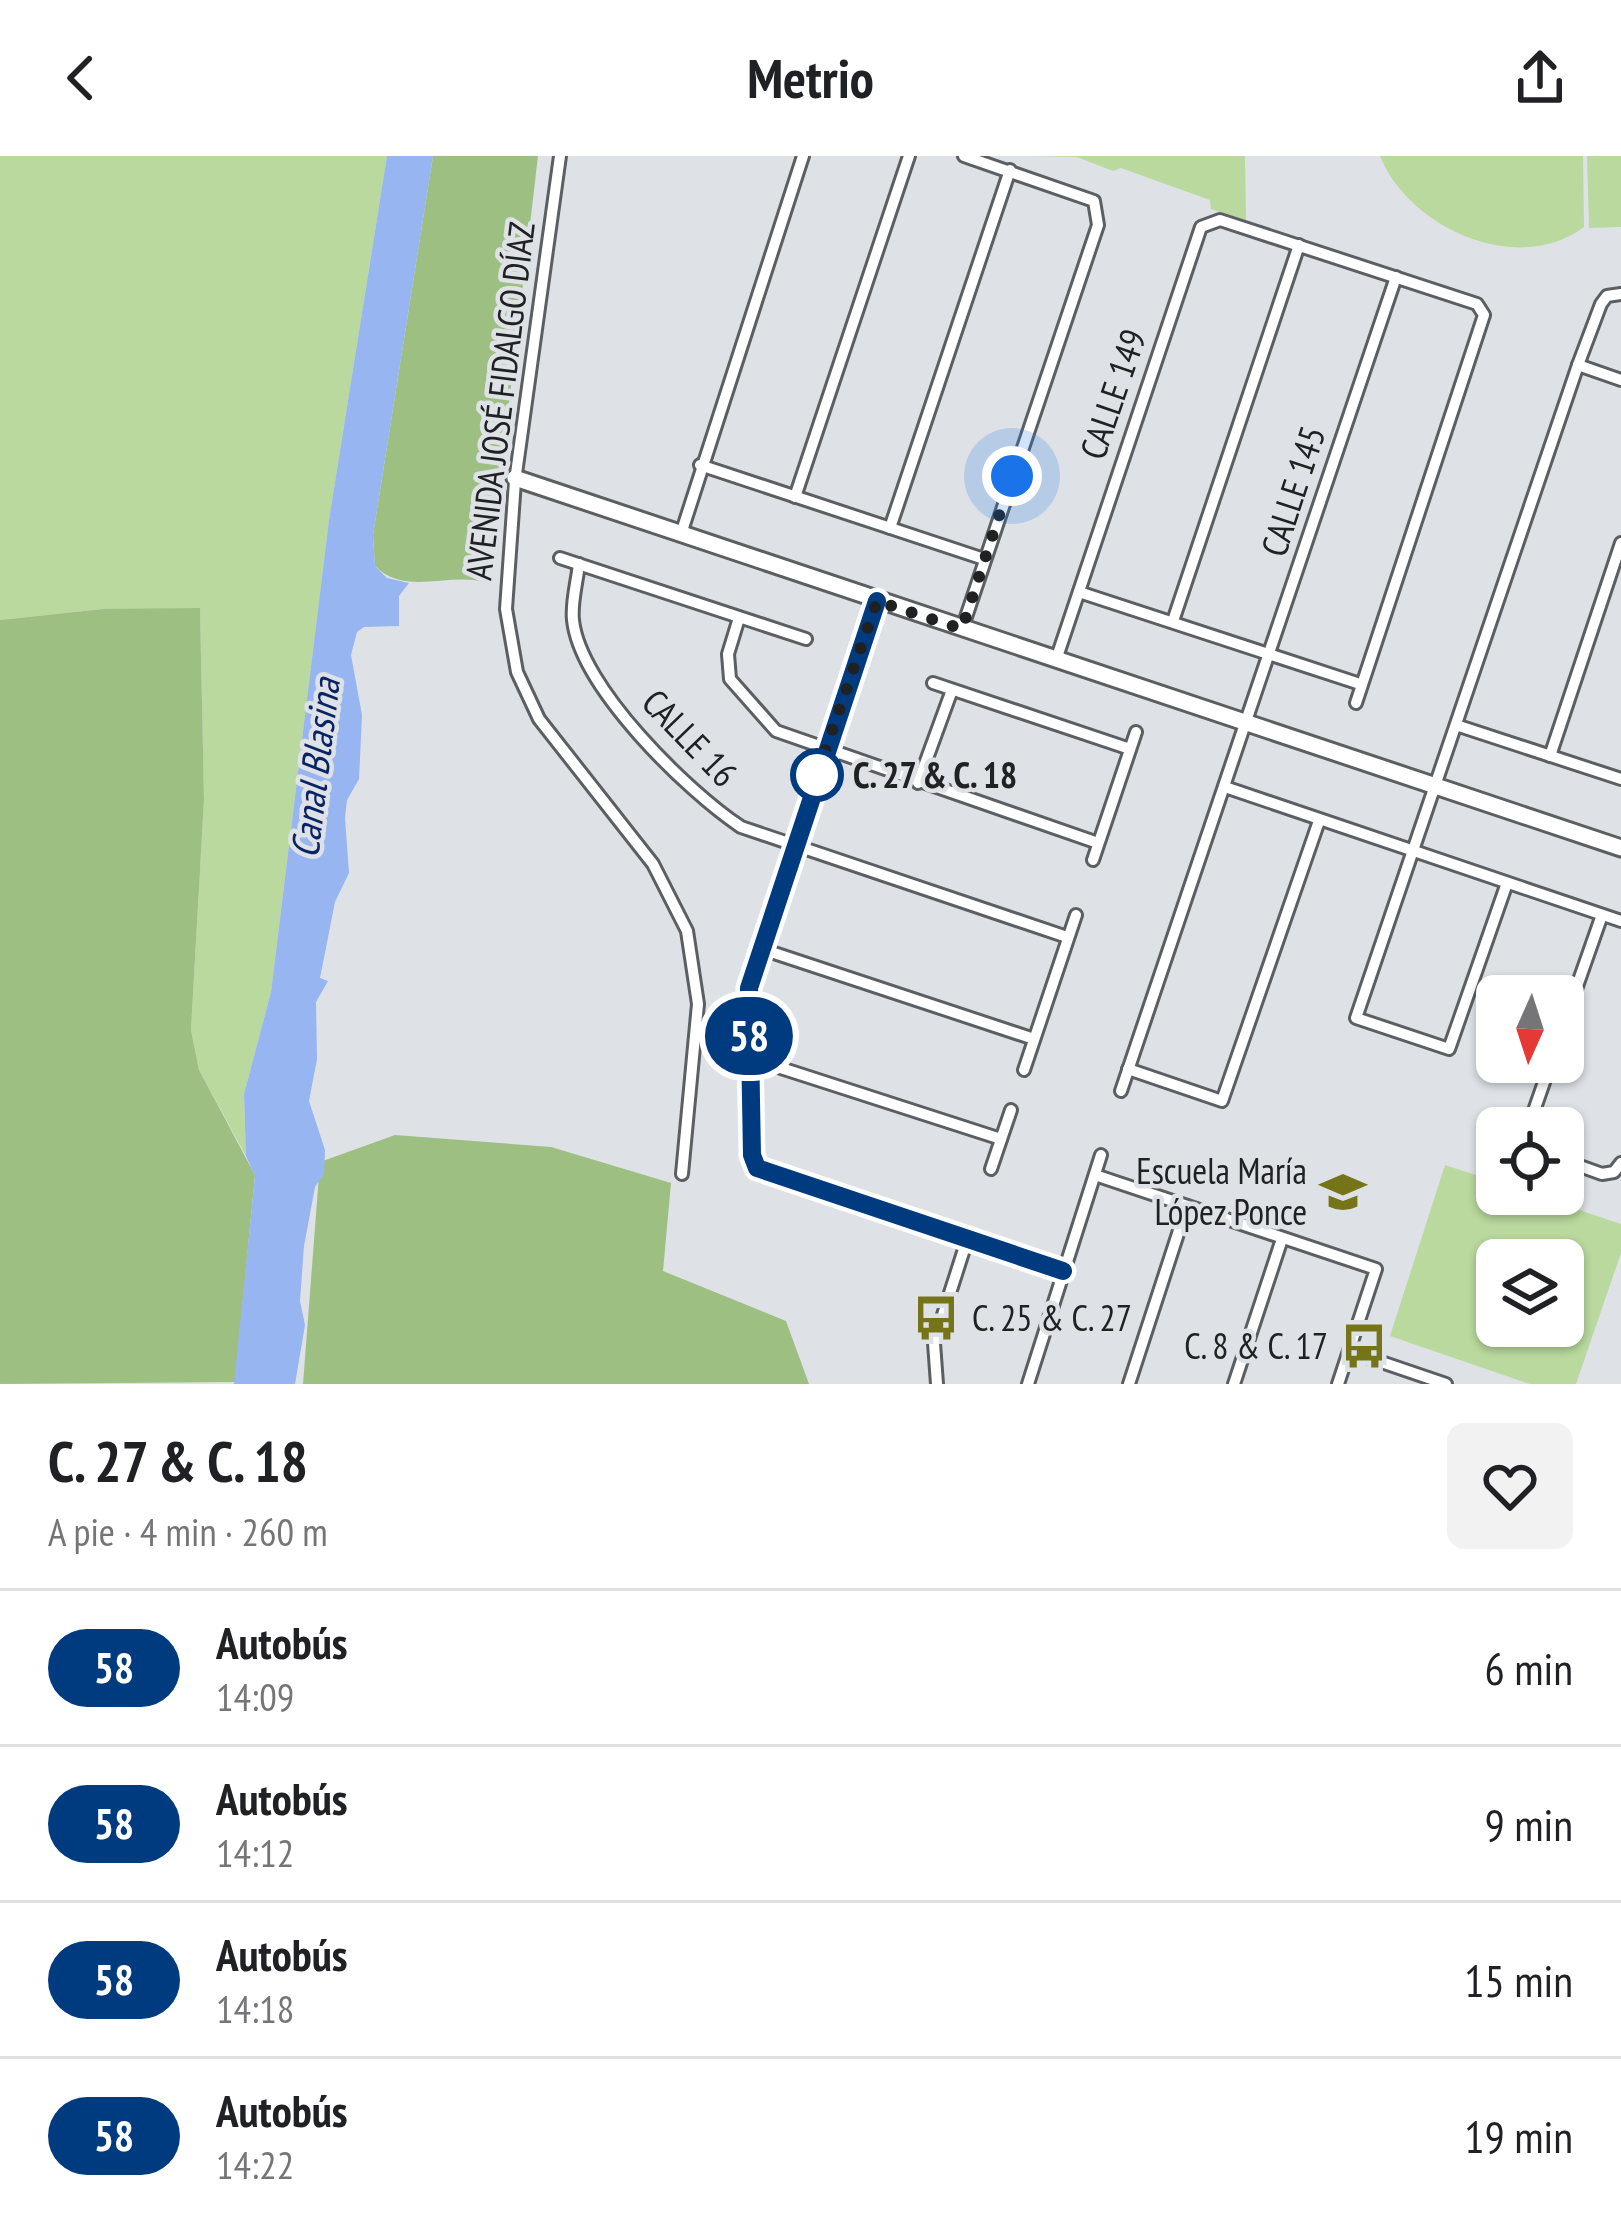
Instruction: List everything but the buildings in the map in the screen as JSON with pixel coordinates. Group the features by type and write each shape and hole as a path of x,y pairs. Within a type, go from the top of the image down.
{"street":[{"name":"AVENIDA JOSÉ FIDALGO DÍAZ","path":"560,156 515,478 506,609 517,672 538,719 653,864 687,931 698,1004 682,1174"},
{"path":"680,534 803,156"},
{"path":"795,496 909,156"},
{"path":"962,629 1099,225 1094,201 964,156"},
{"path":"890,528 1010,170"},
{"name":"CALLE 149","path":"1056,660 1201,227 1210,220 1298,245"},
{"path":"1173,621 1298,245 1477,304 1484,314 1356,703"},
{"name":"CALLE 145","path":"1121,1091 1396,277"},
{"path":"1508,884 1449,1049 1355,1018 1578,365 1601,304 1607,296 1621,294"},
{"path":"1578,365 1621,380"},
{"path":"700,464 984,559"},
{"path":"515,478 1621,848"},
{"path":"1550,757 1621,543"},
{"path":"560,558 806,639"},
{"name":"CALLE 16","path":"579,564 573,621 594,679 710,806 741,827 1067,937"},
{"path":"1079,592 1360,684"},
{"path":"877,601 749,988 752,1155 757,1168 1063,1271"},
{"path":"739,618 728,654 730,679 776,731 825,752 1099,843"},
{"path":"932,683 1130,749"},
{"path":"919,783 952,690"},
{"path":"1456,724 1621,779"},
{"path":"1093,860 1136,732"},
{"path":"1225,788 1621,921"},
{"path":"1128,1070 1222,1101 1319,821"},
{"path":"1024,1070 1076,915"},
{"path":"1581,975 1602,915"},
{"path":"759,947 1034,1039"},
{"path":"749,1058 1001,1139"},
{"path":"992,1169 1011,1110"},
{"path":"1028,1384 1101,1155"},
{"path":"1584,1168 1602,1174 1614,1172 1621,1163"},
{"path":"1095,1174 1374,1269 1339,1384"},
{"path":"1130,1384 1187,1206"},
{"path":"1234,1384 1282,1239"},
{"path":"937,1384 934,1343 967,1240"},
{"path":"1349,1352 1443,1384"}],"green space":[{"path":"0,156 387,156 329,520 271,992 244,1094 246,1156 199,1070 191,1030 204,799 200,609 103,609 0,620"},
{"path":"433,156 538,156 488,583 400,580 375,566 373,535"},
{"path":"1029,156 1245,156 1246,220 1211,209 1210,200 1121,168 1113,171 1077,157"},
{"path":"1380,156 1583,156 1584,227 1557,241 1528,247 1468,237 1415,204 1394,182"},
{"path":"1587,156 1621,156 1621,227 1589,228"},
{"path":"200,608 204,799 191,1030 199,1070 255,1175 235,1382 0,1384 0,620 103,609"},
{"path":"395,1135 551,1147 671,1183 663,1271 786,1321 809,1384 303,1384 320,1162"},
{"path":"1445,1165 1476,1175 1476,1215 1584,1212 1621,1224 1621,1253 1576,1384 1530,1384 1390,1336"}],"water":[{"name":"Canal Blasina","path":"387,156 433,156 373,535 375,566 387,578 409,583 399,596 399,626 364,627 357,632 351,655 362,715 359,779 347,800 345,818 349,873 335,902 320,978 328,981 316,1002 317,1059 309,1101 325,1150 324,1174 315,1187 304,1246 300,1301 305,1325 295,1384 234,1384 255,1176 246,1156 244,1094 271,992 329,520"}],"bus line":[{"name":"58","path":"877,601 749,988 752,1155 757,1168 1063,1271"}],"place":[{"name":"C. 27 & C. 18","path":"817,775"},
{"name":"Escuela María López Ponce","path":"1343,1192"},
{"name":"C. 25 & C. 27","path":"936,1318"},
{"name":"C. 8 & C. 17","path":"1364,1346"}],"route":[{"path":"817,775 814,783 877,601 962,629 1012,476"}]}
